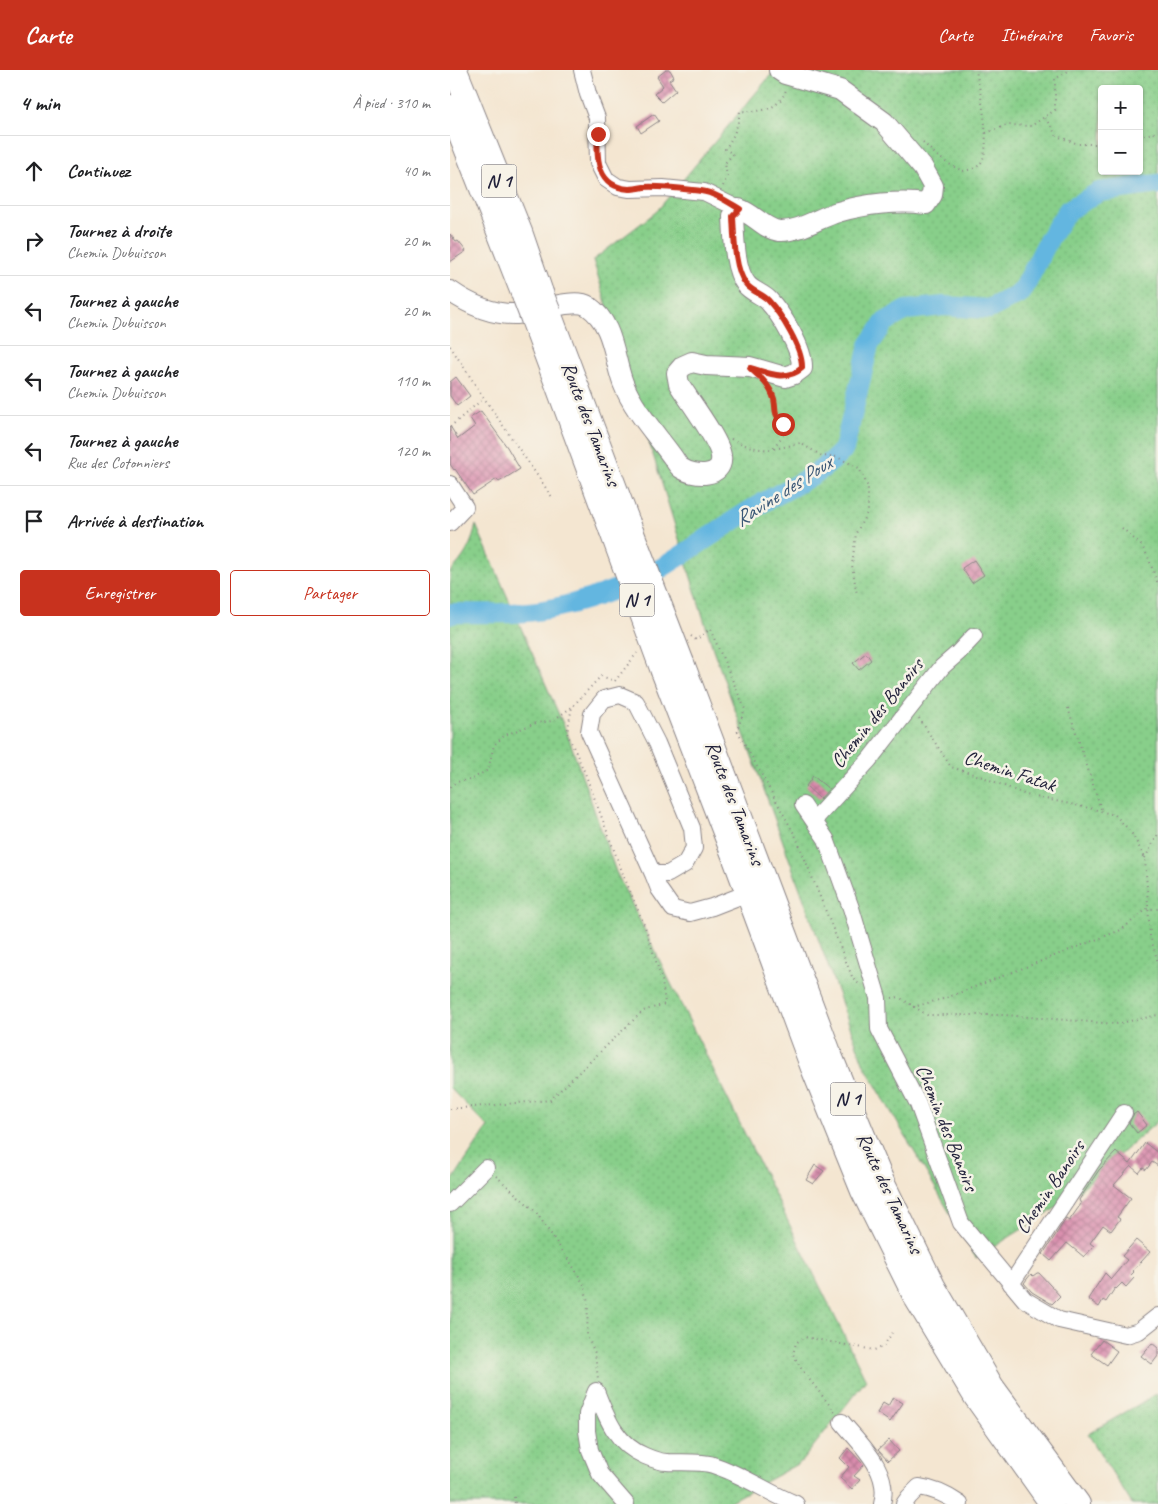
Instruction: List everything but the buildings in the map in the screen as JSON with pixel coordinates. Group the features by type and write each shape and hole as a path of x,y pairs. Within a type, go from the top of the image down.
{"highway":[{"name":"Route des Tamarins","path":"455,70 520,232 538,307"},
{"name":"Route des Tamarins","path":"450,107 538,307 672,667 883,1184 933,1286 992,1387 1078,1504"},
{"name":"Route des Tamarins","path":"672,667 748,893 813,1068 863,1191 907,1278 976,1397 1052,1504"}],"main road":[{"path":"450,291 475,306 500,313 538,307 585,304 598,313 606,324 617,356 623,383 639,411 680,467 693,474 706,475 712,472 717,468 722,457 718,445 679,384 677,373 683,366 692,362 706,365 750,368 785,377 794,374 802,368 800,352 786,324 768,300 746,284 739,269 733,216 740,209 749,212 762,224 779,231 805,226 838,212 854,209 910,202 926,204 932,195 933,186 923,168 884,122 840,90 787,74"}],"street":[{"path":"582,70 597,118 598,163 606,179 618,187 630,189 644,187 704,192 740,209"},
{"path":"450,484 465,507 450,524"},
{"name":"Chemin des Banoirs","path":"814,820 869,760 942,667 974,636"},
{"path":"653,874 668,874 685,864 694,848 692,828 657,743 636,702 620,695 604,699 592,714 589,732 659,889 673,909 690,913 748,893"},
{"name":"Chemin des Banoirs","path":"803,805 826,838 854,917 878,998 879,1029 918,1104 961,1223 1025,1300 1059,1320 1126,1335 1138,1331 1158,1316"},
{"name":"Chemin Banoirs","path":"1011,1284 1124,1113"},
{"path":"450,1204 486,1168"},
{"path":"596,1391 587,1414 590,1450 600,1474 626,1504"},
{"path":"596,1391 609,1423 622,1442 636,1452 659,1462 711,1464 796,1504"},
{"path":"842,1422 877,1465 883,1487 884,1498 882,1504"},
{"path":"904,1504 919,1488 930,1488 947,1495 960,1504"}],"path":[{"path":"919,138 935,155 950,166 963,171 978,166 982,160 987,139 976,70"},
{"path":"986,133 1007,126 1031,126 1055,110 1055,79 1070,70"},
{"path":"718,197 727,177 725,163 733,154 725,149 733,138 739,124 740,111 757,111 783,100 788,86 787,74"},
{"path":"1045,117 1057,136 1078,144 1098,144"},
{"path":"1143,135 1158,132"},
{"path":"450,346 552,497"},
{"path":"750,368 766,382 774,399 774,413 783,424 785,433 771,450"},
{"path":"450,427 484,398"},
{"path":"729,438 749,448 771,450 800,443 822,456 837,457 859,468 868,487 868,511 856,533 852,565 857,595"},
{"path":"1122,528 1142,546 1158,584"},
{"name":"Chemin Fatak","path":"910,706 951,767 983,777 1026,795 1115,815 1131,832 1144,858 1150,936 1158,962"},
{"path":"450,787 456,782 470,780 488,770 494,746 505,735 536,723 552,721 572,707"},
{"path":"1068,708 1102,812"},
{"path":"1144,858 1158,834"},
{"path":"913,1007 946,998 1121,930 1147,909 1158,909"},
{"path":"486,1168 536,1212 584,1285 588,1302 587,1336 595,1353 599,1375 596,1391"},
{"path":"842,1422 802,1370 793,1354 796,1343 804,1337 874,1350 882,1347 892,1333"},
{"path":"514,1497 515,1504"}],"green space":[{"path":"775,70 1158,70 1158,1121 1067,1201 976,1258 864,1065 713,649 593,260 656,212"},
{"path":"476,525 567,733 616,872 866,1380 801,1462 725,1504 450,1504 450,1184 488,1127 450,1088 450,572 467,551"},
{"path":"1158,1393 1158,1504 1132,1504 1088,1434"}],"waterway":[{"name":"Ravine des Poux","path":"450,615 452,613 521,613 558,607 605,593 636,581 663,567 747,512 815,474 844,449 869,345 885,322 906,310 944,306 989,309 1022,292 1050,237 1068,210 1099,192 1158,184"}],"route":[{"path":"598,134 596,150 600,171 606,179 618,187 630,189 644,187 664,188 704,192 740,209 733,216 734,239 739,269 746,284 768,300 786,324 800,352 802,361 802,368 794,374 785,377 750,368 766,382 774,399 774,413 783,424"}]}
